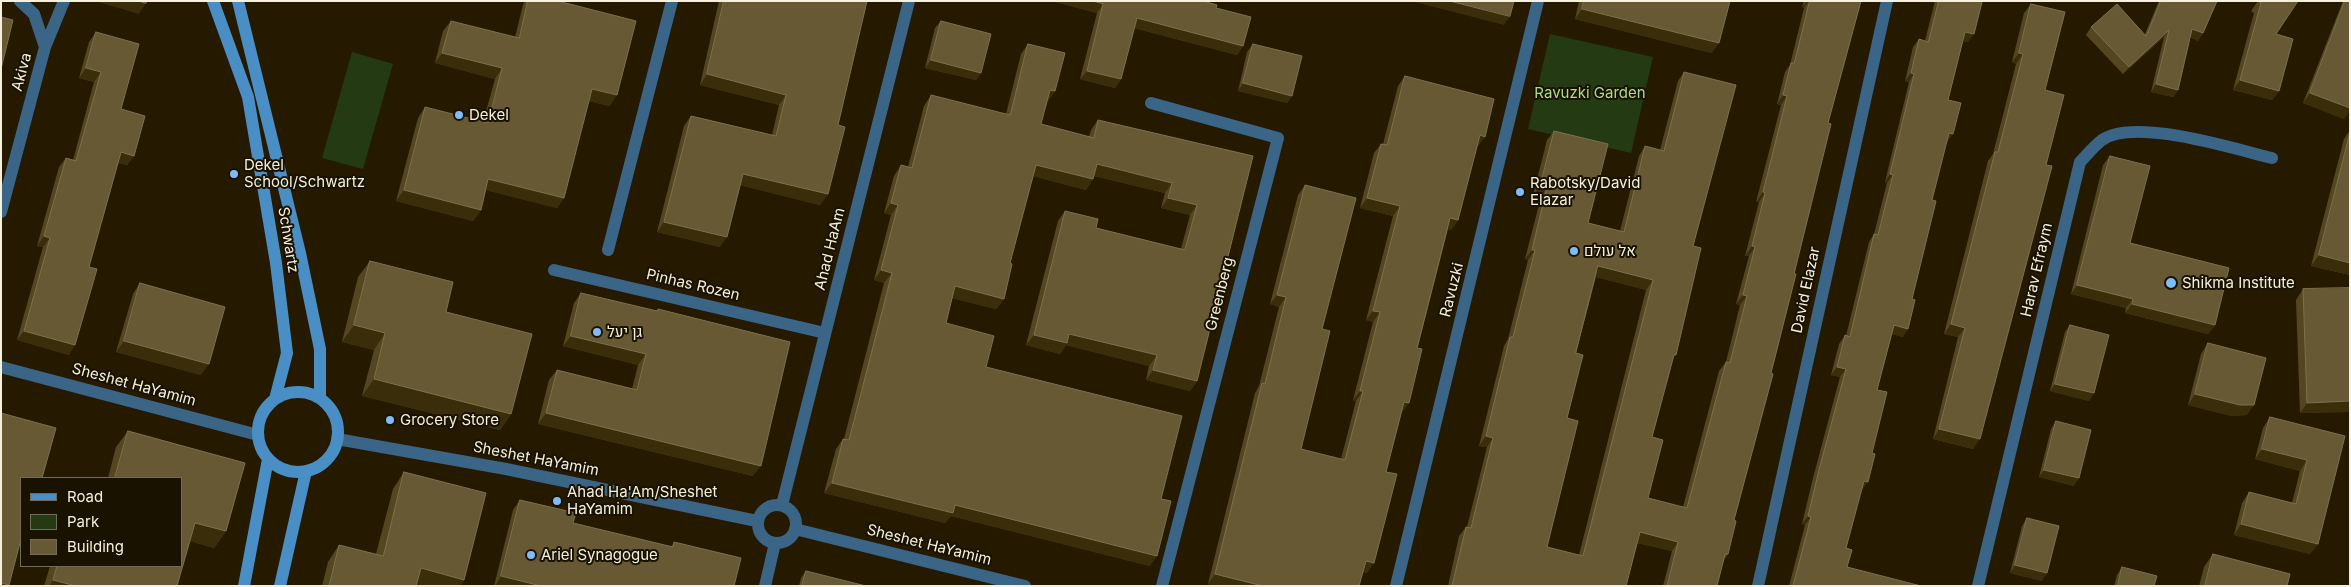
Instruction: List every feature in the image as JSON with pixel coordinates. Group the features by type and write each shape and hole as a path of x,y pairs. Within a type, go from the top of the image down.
{"street":[{"path":"20,1 34,14 45,47"},
{"name":"Akiva","path":"1,212 45,47 64,1"},
{"name":"Schwartz","path":"213,1 248,97 276,262 287,353 275,399"},
{"name":"Schwartz","path":"238,1 262,93 320,350 320,398"},
{"path":"608,250 672,1"},
{"name":"Ahad HaAm","path":"782,505 909,1"},
{"name":"Ravuzki","path":"1396,586 1538,1"},
{"name":"David Elazar","path":"1758,586 1887,1"},
{"name":"Greenberg","path":"1151,103 1278,138 1162,586"},
{"name":"Harav Efraym","path":"1978,586 2080,162 2103,139 2135,130 2172,134 2272,158"},
{"name":"Pinhas Rozen","path":"554,270 825,333"},
{"name":"Sheshet HaYamim","path":"1,367 258,436"},
{"path":"286,393 310,393 320,398 331,410 337,424 337,439 332,454 320,465 306,471 292,471 279,468 268,459 261,448 258,436 259,422 264,408 286,393"},
{"name":"Sheshet HaYamim","path":"337,439 506,469 757,521"},
{"path":"244,586 268,459"},
{"path":"280,586 306,471"},
{"path":"782,505 792,512 795,517 795,529 788,540 775,544 761,536 757,521 763,510 769,506 782,505"},
{"name":"Sheshet HaYamim","path":"795,529 1025,586"},
{"path":"765,586 775,544"}],"green space":[{"name":"Ravuzki Garden","path":"1550,34 1653,57 1631,153 1528,129"},
{"path":"352,52 393,64 363,169 322,158"}],"building":[{"path":"528,1 558,1 636,21 617,95 592,89 564,198 488,179 481,210 404,190 425,107 488,123 502,68 442,53 451,21 519,38"},
{"path":"724,1 867,1 838,125 845,127 828,194 743,174 727,237 664,222 691,116 776,136 786,95 707,74"},
{"path":"1093,1 1203,1 1217,5 1216,8 1251,17 1243,46 1137,18 1121,79 1087,71 1103,4"},
{"path":"1450,1 1514,1 1510,16"},
{"path":"1584,1 1730,1 1719,43 1582,9"},
{"path":"1810,1 1861,1 1828,123 1831,124 1771,373 1773,374 1734,520 1736,521 1728,554 1725,554 1717,586 1667,586 1678,542 1640,532 1626,586 1452,586 1466,527 1471,528 1493,438 1486,436 1510,337 1513,337 1535,250 1532,250 1547,187 1540,186 1554,131 1608,144 1588,223 1624,232 1645,146 1664,151 1684,72 1736,85 1693,246 1701,248 1676,355 1674,355 1652,437 1663,440 1648,498 1687,508 1726,362 1730,363 1747,296 1743,295 1755,247 1752,246 1765,193 1763,192 1787,96 1783,95 1791,63 1794,63","holes":["1598,266 1653,280 1583,556 1547,547 1578,421 1567,418 1583,355 1576,353"]},
{"path":"1939,1 1982,2 1974,34 1965,32 1948,100 1961,103 1953,134 1949,133 1932,200 1936,201 1912,299 1915,300 1908,329 1894,325 1877,390 1887,392 1872,453 1875,454 1868,482 1864,481 1846,548 1852,550 1847,567 1921,586 1793,586 1811,517 1808,516 1819,470 1846,369 1837,367 1845,335 1850,337 1874,234 1878,235 1893,175 1890,174 1914,74 1911,73 1919,39 1928,42"},
{"path":"2161,1 2217,1 2203,33 2192,29 2178,90 2156,84 2169,30 2129,67 2091,27 2117,4 2146,36"},
{"path":"2258,1 2298,1 2276,34 2293,39 2279,91 2240,80 2261,3"},
{"path":"2345,1 2350,1 2350,108 2310,93"},
{"path":"2031,4 2065,12 2045,90 2064,95 2046,165 2052,166 1980,439 1939,429 1965,328 1951,324 1995,152 1998,152 2023,54 2019,53"},
{"path":"1,17 13,20 1,69"},
{"path":"941,21 991,34 981,73 931,60"},
{"path":"96,32 139,44 121,109 145,116 134,156 121,152 89,267 97,269 75,345 24,331 50,238 44,236 66,158 76,161 101,72 86,68"},
{"path":"1028,44 1065,53 1055,91 1050,90 1041,124 1094,138 1098,120 1253,156 1197,381 1153,370 1157,355 1069,334 1067,343 1034,335 1065,211 1098,219 1096,228 1185,250 1197,205 1168,198 1172,183 1097,164 1093,179 1036,165 1010,263 1012,264 1004,299 955,286 946,323 994,336 986,367 1182,416 1161,499 1171,501 1157,556 955,505 953,513 832,483 843,439 849,440 892,273 881,270 898,205 891,203 901,165 912,168 931,95 1010,115"},
{"path":"1253,44 1302,56 1292,96 1243,83"},
{"path":"1405,76 1494,99 1485,137 1480,135 1458,220 1450,218 1417,348 1422,349 1409,403 1404,402 1386,472 1397,474 1374,563 1366,561 1359,586 1263,586 1215,574 1262,383 1265,384 1286,297 1277,295 1305,185 1356,198 1322,329 1330,331 1301,449 1345,460 1363,391 1360,391 1380,312 1373,311 1400,206 1367,198 1381,144 1387,145"},
{"path":"2350,133 2350,263 2319,255"},
{"path":"2110,156 2150,166 2130,243 2229,268 2215,325 2132,304 2133,299 2077,285"},
{"path":"370,261 453,282 446,312 532,334 511,414 374,379 385,333 354,325"},
{"path":"140,283 225,307 209,364 124,341"},
{"path":"2350,288 2350,401 2307,403 2303,289"},
{"path":"581,293 657,311 658,309 790,342 761,466 546,413 557,370 637,390 646,354 571,336"},
{"path":"2070,325 2109,335 2094,393 2055,384"},
{"path":"2208,343 2266,358 2254,405 2240,405 2195,394"},
{"path":"1,413 56,428 42,477 20,477 20,543 9,585 1,583"},
{"path":"2270,417 2345,436 2318,544 2241,524 2249,492 2296,504 2307,460 2262,449"},
{"path":"2056,421 2091,430 2079,478 2044,470"},
{"path":"128,431 245,463 226,531 195,523 177,586 76,586 53,580 57,567 182,567 182,477 115,477"},
{"path":"404,472 486,493 464,580 421,568 416,586 329,586 339,545 383,556"},
{"path":"520,500 576,513 573,523 673,547 674,542 741,558 734,586 541,586 501,576"},
{"path":"2027,518 2059,526 2047,573 2015,565"},
{"path":"2213,554 2290,574 2287,586 2205,586"},
{"path":"2122,567 2157,576 2154,586 2118,586"},
{"path":"806,571 866,586 802,586"}],"place":[{"name":"Dekel","path":"459,115"},
{"name":"Dekel School/Schwartz","path":"234,174"},
{"name":"Rabotsky/David Elazar","path":"1520,192"},
{"name":"אל עולם","path":"1574,251"},
{"name":"Shikma Institute","path":"2171,283"},
{"name":"גן יעל","path":"597,332"},
{"name":"Grocery Store","path":"390,420"},
{"name":"Ahad Ha'Am/Sheshet HaYamim","path":"557,501"},
{"name":"Ariel Synagogue","path":"531,555"}]}
